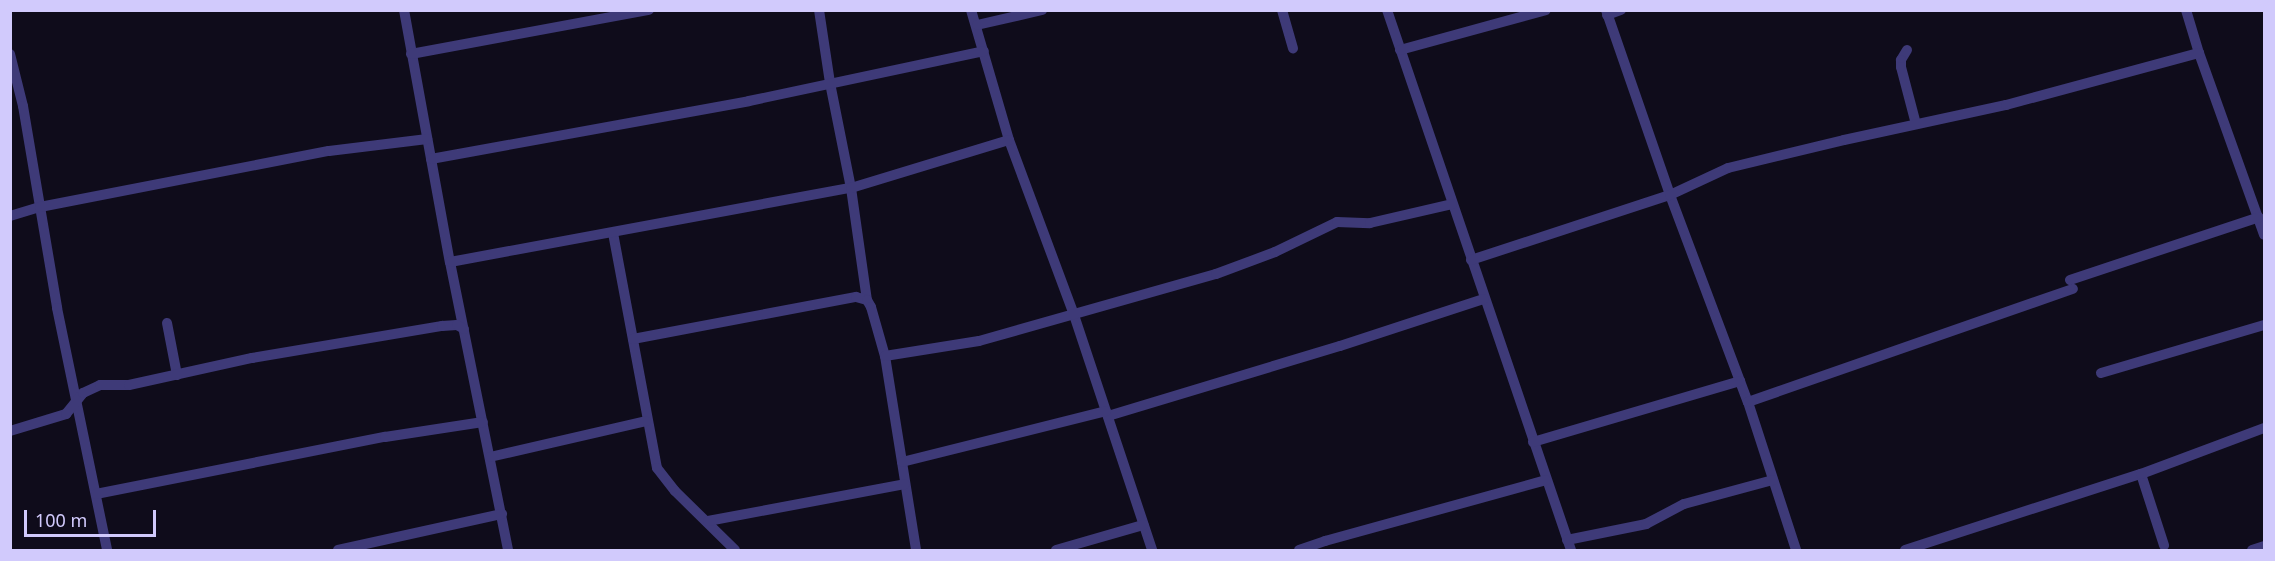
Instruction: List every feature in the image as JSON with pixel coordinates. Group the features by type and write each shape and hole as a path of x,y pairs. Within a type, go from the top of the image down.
{"street":[{"path":"404,10 450,262 508,550"},
{"path":"411,54 649,10"},
{"path":"819,10 830,82 851,188 867,300 885,356 916,550"},
{"path":"971,10 1010,140 1074,315 1152,550"},
{"path":"977,25 1042,10"},
{"path":"1282,10 1293,48"},
{"path":"1387,10 1569,545 1646,524 1684,504 1773,480"},
{"path":"1400,50 1546,10"},
{"path":"1621,10 1607,13 1670,195 1748,402 1796,550"},
{"path":"2186,10 2199,53 2265,235"},
{"path":"1907,50 1901,60 1901,68 1916,124"},
{"path":"431,159 749,101 830,82 915,68 984,51"},
{"path":"1471,260 1670,195 1728,168 2006,105 2199,53"},
{"path":"10,54 23,106 40,207 107,550"},
{"path":"10,216 40,207 329,151 427,139"},
{"path":"450,262 851,188 1010,140"},
{"path":"885,356 979,341 1216,274 1275,252 1337,222 1370,223 1452,204"},
{"path":"1748,402 2259,218"},
{"path":"613,233 654,461 661,476 735,550"},
{"path":"633,339 856,297 867,300"},
{"path":"902,462 1107,413 1277,366 1484,299"},
{"path":"167,323 177,375"},
{"path":"2101,372 2265,325"},
{"path":"10,431 66,414 93,387 129,385 252,358 442,326 457,326 464,329"},
{"path":"1533,442 1740,381"},
{"path":"490,457 646,421"},
{"path":"96,494 385,437 483,422"},
{"path":"1905,550 2141,474 2265,428"},
{"path":"2141,474 2164,545"},
{"path":"1299,550 1546,480"},
{"path":"708,521 905,484"},
{"path":"338,550 502,514"},
{"path":"1056,550 1143,525"},
{"path":"2252,550 2265,546"}]}
